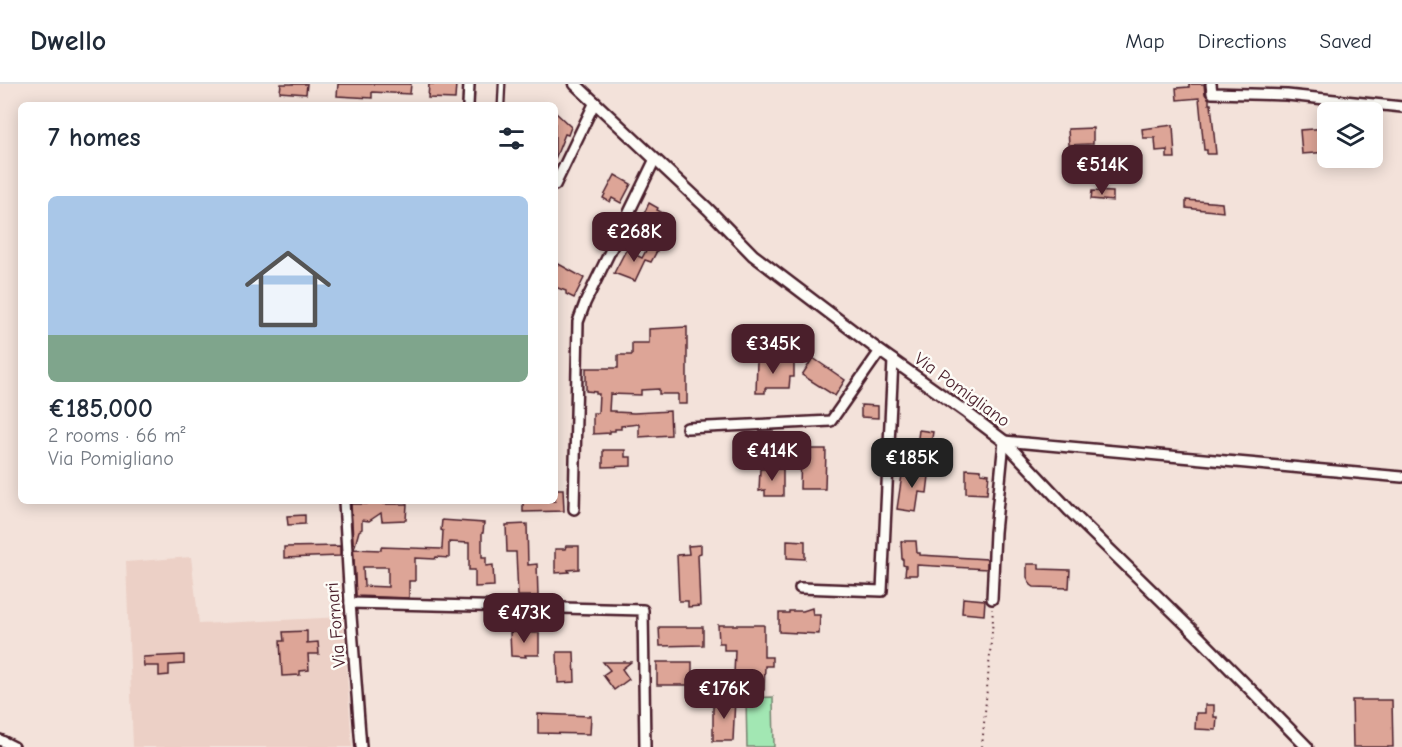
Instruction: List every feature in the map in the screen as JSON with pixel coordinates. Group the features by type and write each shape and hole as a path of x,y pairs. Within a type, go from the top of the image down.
{"street":[{"path":"468,102 469,84"},
{"name":"Via Pomigliano","path":"575,84 708,208 753,255 1004,441 1070,511 1307,747"},
{"path":"1211,84 1212,93 1287,95 1402,107"},
{"path":"558,179 595,102"},
{"path":"574,509 578,322 655,159"},
{"path":"687,428 831,422 880,351"},
{"path":"800,588 882,591 893,360"},
{"path":"992,599 995,532 1004,441 1402,477"},
{"name":"Via Fornari","path":"344,504 361,747"},
{"path":"350,603 643,610 645,747"},
{"path":"0,740 14,747"}],"lane":[{"path":"501,102 502,84"}],"path":[{"path":"982,747 993,619 992,599"}],"shaded area":[{"path":"191,557 199,624 343,617 352,747 133,747 126,562"}],"green space":[{"path":"773,697 774,747 747,747 746,698"}],"building":[{"path":"281,84 307,84 306,94 280,92"},
{"path":"338,84 411,84 410,94 372,92 372,98 337,96"},
{"path":"429,84 456,84 455,99 428,98"},
{"path":"1189,84 1204,84 1205,94 1211,104 1216,154 1207,154 1207,150 1204,150 1199,98 1177,100 1176,88 1189,87"},
{"path":"558,115 571,127 568,135 565,134 558,152"},
{"path":"1173,125 1175,158 1167,158 1167,150 1156,151 1155,138 1143,138 1142,129"},
{"path":"1093,128 1093,144 1069,145 1068,129"},
{"path":"1317,129 1317,153 1302,154 1300,130"},
{"path":"615,175 631,184 621,203 612,198 610,202 603,198"},
{"path":"1092,191 1113,192 1113,201 1091,199"},
{"path":"1186,200 1222,203 1223,212 1186,208"},
{"path":"649,203 667,215 654,242 632,234 638,217 642,218"},
{"path":"649,245 658,249 651,262 645,260 635,281 614,273 626,250 642,258"},
{"path":"558,264 584,278 574,298 566,294 566,291 558,288"},
{"path":"687,327 687,404 678,404 678,394 659,394 659,389 641,390 641,395 610,394 609,411 634,413 670,411 671,435 639,437 639,424 621,426 621,429 615,429 610,433 593,434 593,413 598,413 599,394 586,391 586,368 618,368 618,355 632,355 632,343 649,343 649,329"},
{"path":"813,358 845,380 835,396 802,375"},
{"path":"765,359 765,362 794,362 794,377 790,377 789,388 765,388 765,393 756,393 757,360"},
{"path":"861,405 878,406 878,418 861,417"},
{"path":"919,430 933,432 929,456 916,454"},
{"path":"801,449 826,449 825,489 800,489"},
{"path":"603,450 625,450 625,457 631,457 631,466 603,467"},
{"path":"903,468 922,471 921,475 929,476 927,493 919,492 916,512 897,509"},
{"path":"760,469 783,469 783,496 765,496 765,490 759,491"},
{"path":"966,469 981,470 981,473 989,474 987,494 966,493"},
{"path":"558,489 563,489 564,511 523,512 523,504 558,504"},
{"path":"351,504 407,504 406,520 382,521 381,513 369,521 362,520 362,529 359,531 354,549 381,550 381,547 442,549 442,520 484,523 482,557 486,557 486,566 493,565 494,586 475,587 475,570 469,570 469,543 449,542 449,558 415,558 415,581 409,581 409,598 356,596","holes":["363,567 388,567 388,587 364,586"]},
{"path":"305,515 305,524 288,525 287,516"},
{"path":"527,524 528,565 537,564 538,596 518,596 516,552 507,552 506,525"},
{"path":"787,540 805,541 805,559 787,558"},
{"path":"901,541 916,541 917,553 920,555 987,559 987,569 917,565 917,575 905,575 906,566 903,565"},
{"path":"701,545 701,553 698,554 700,606 688,607 688,601 679,601 677,555 689,554 688,546"},
{"path":"340,546 340,556 284,558 284,547"},
{"path":"566,546 579,546 579,569 555,573 555,549 565,549"},
{"path":"1027,564 1039,564 1039,569 1070,570 1069,588 1034,587 1027,577"},
{"path":"963,598 985,600 984,615 962,613"},
{"path":"812,608 813,615 820,615 819,634 779,632 779,613"},
{"path":"718,625 764,625 764,657 772,657 772,666 765,666 764,690 745,690 746,675 734,675 735,650 724,650 724,643 719,643"},
{"path":"659,627 703,627 703,645 660,646"},
{"path":"307,631 307,643 318,642 319,654 308,654 309,670 300,671 300,675 282,676 280,641 284,641 283,632"},
{"path":"510,632 539,633 539,655 511,656"},
{"path":"557,652 574,652 575,682 558,683"},
{"path":"184,655 184,664 169,665 169,675 159,676 159,666 144,666 143,657"},
{"path":"603,662 631,662 622,669 629,679 614,690 603,675 610,670"},
{"path":"657,662 692,662 692,685 657,685"},
{"path":"722,697 735,698 733,741 713,741 713,706 721,705"},
{"path":"1352,700 1392,700 1393,747 1353,747"},
{"path":"1205,705 1214,705 1214,717 1217,717 1216,730 1195,729 1196,713 1205,713"},
{"path":"538,714 591,716 590,734 538,733"}]}
